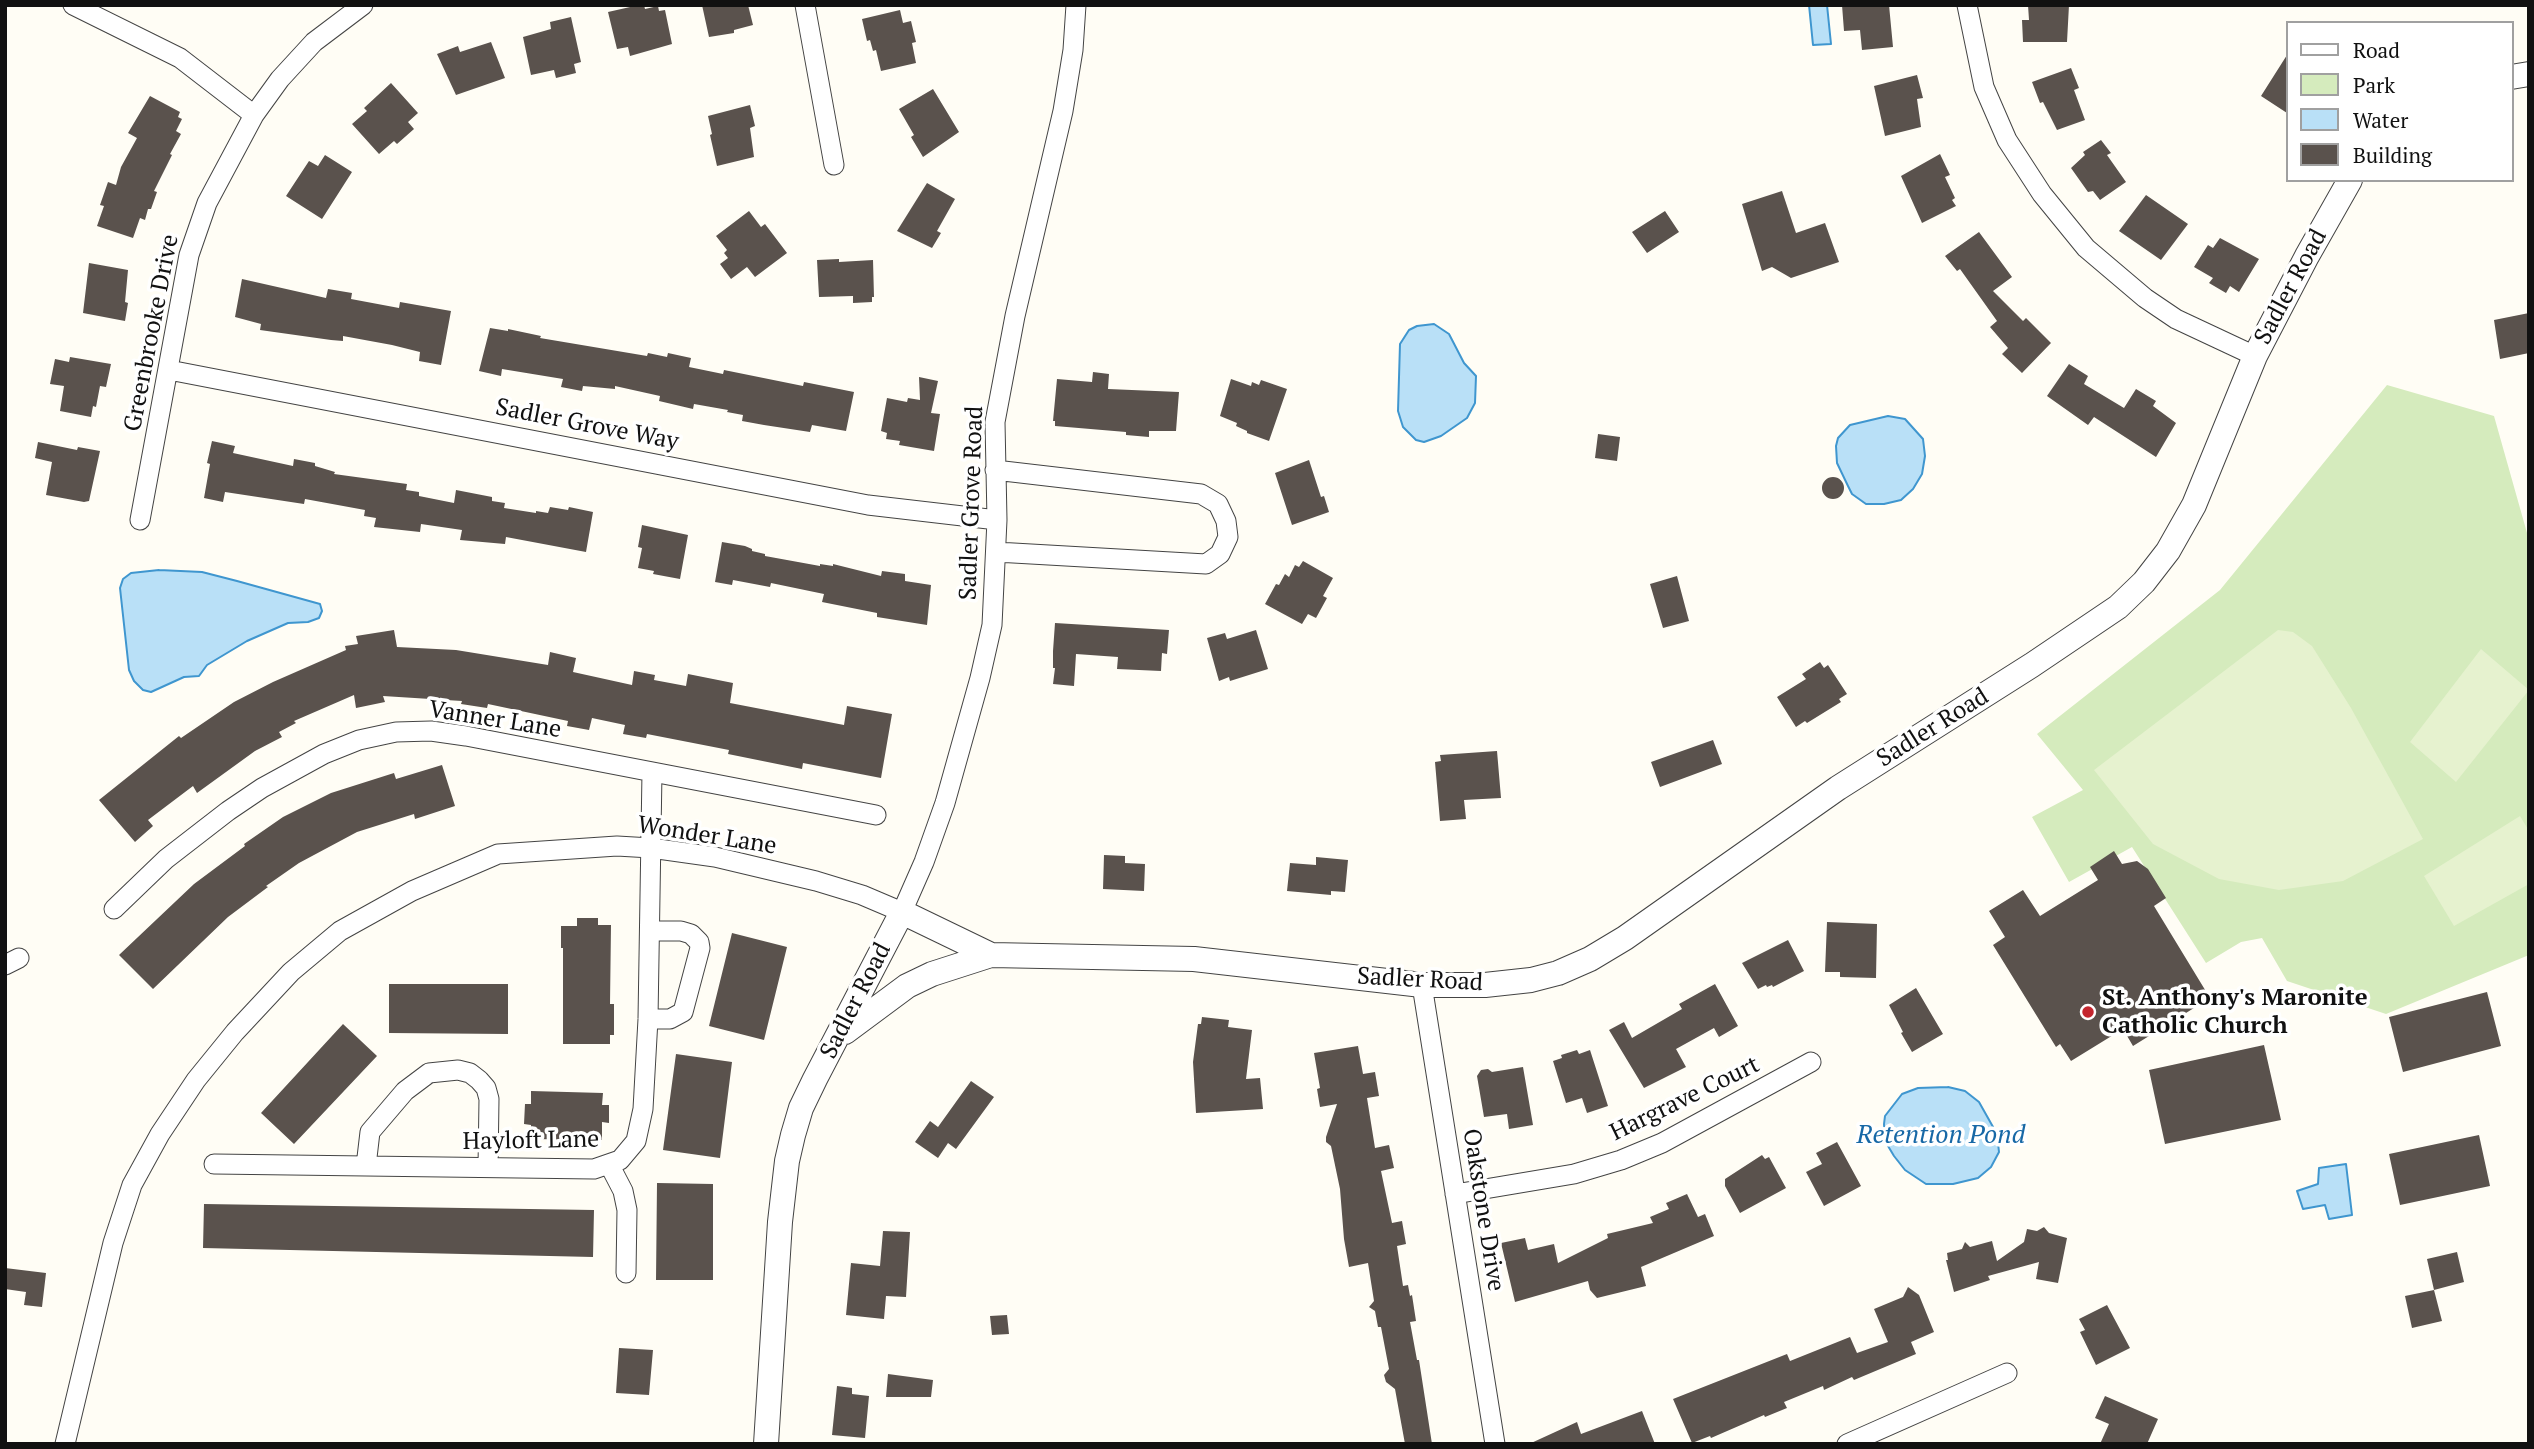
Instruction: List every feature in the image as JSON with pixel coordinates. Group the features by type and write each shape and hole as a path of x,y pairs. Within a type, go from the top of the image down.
{"street":[{"path":"73,5 180,58 254,115"},
{"name":"Greenbrooke Drive","path":"140,520 189,255 207,203 254,115 280,79 314,42 363,5"},
{"path":"805,5 834,164"},
{"name":"Sadler Grove Road","path":"902,912 924,862 945,803 992,625 997,520 995,422 1015,316 1063,111 1073,50 1076,5"},
{"path":"1967,5 1984,87 2007,140 2042,194 2086,248 2145,298 2176,319 2255,356"},
{"name":"Sadler Road","path":"766,1444 780,1222 787,1161 801,1108 902,912 991,955 1195,959 1422,985 1485,985 1531,980 1590,960 1838,788 2032,666 2118,607 2144,582 2168,551 2194,505 2255,356 2349,182"},
{"name":"Sadler Grove Way","path":"169,370 868,505 997,520"},
{"path":"995,470 1201,494 1218,504 1226,522 1228,537 1220,554 1206,564 996,552"},
{"name":"Vanner Lane","path":"114,909 166,859 228,811 293,770 359,740 396,732 431,731 467,736 876,815"},
{"name":"Hayloft Lane","path":"215,1164 594,1169 610,1166 620,1160 628,1152 640,1127 645,1088 652,772"},
{"name":"Wonder Lane","path":"65,1444 113,1243 132,1185 160,1134 196,1080 235,1032 291,972 340,931 412,891 498,854 617,846 715,857 816,881 862,895 902,912"},
{"path":"648,1019 670,1019 683,1012 700,948 699,942 691,934 681,931 650,931"},
{"path":"839,1037 907,986 932,974 991,955"},
{"name":"Oakstone Drive","path":"1422,985 1495,1444"},
{"name":"Hargrave Court","path":"1455,1194 1574,1174 1621,1160 1662,1143 1811,1062"},
{"path":"366,1166 370,1132 405,1091 429,1073 458,1070 470,1073 479,1080 489,1099 488,1167"},
{"path":"610,1166 622,1191 627,1210 626,1273"},
{"path":"1847,1444 2007,1373"}],"green space":[{"path":"2387,385 2494,416 2529,540 2529,955 2386,1014 2287,981 2262,938 2241,942 2206,963 2132,847 2069,882 2032,817 2083,790 2037,734 2220,590"},
{"path":"2278,630 2293,632 2312,646 2351,708 2423,839 2343,881 2279,890 2219,879 2153,844 2094,770"},
{"path":"2481,649 2529,690 2456,782 2410,742"},
{"path":"2520,816 2529,831 2529,884 2454,926 2424,876"}],"water":[{"path":"1809,5 1827,5 1831,44 1813,45"},
{"path":"1434,324 1449,334 1464,363 1476,376 1475,403 1467,418 1441,436 1424,442 1416,440 1403,427 1398,411 1400,344 1409,330"},
{"path":"1888,416 1905,419 1923,439 1925,456 1922,474 1913,489 1901,500 1866,504 1852,494 1837,463 1838,438 1850,425"},
{"path":"159,570 202,572 320,604 322,611 319,618 308,622 288,623 247,641 207,665 199,676 184,677 151,692 143,690 134,681 129,670 120,588 123,579 131,573"},
{"name":"Retention Pond","path":"1948,1087 1965,1091 1979,1102 1997,1134 1999,1152 1991,1167 1978,1178 1953,1184 1926,1184 1905,1170 1894,1156 1885,1141 1885,1116 1902,1094 1918,1088"},
{"path":"2346,1164 2352,1215 2329,1219 2325,1205 2303,1209 2297,1191 2318,1184 2319,1168"}],"building":[{"path":"644,5 645,9 658,6 659,11 665,10 672,44 630,56 628,47 617,49 608,12"},
{"path":"702,5 748,5 753,25 734,30 734,33 709,37"},
{"path":"1842,5 1889,5 1893,47 1862,50 1860,30 1844,31"},
{"path":"2028,5 2069,5 2067,42 2023,42 2022,20 2029,20"},
{"path":"900,10 903,23 911,21 916,42 912,43 916,63 881,71 876,50 873,51 870,40 867,41 862,19"},
{"path":"571,17 581,62 574,64 576,73 556,78 554,70 531,75 523,37 551,29 550,22"},
{"path":"491,42 505,78 456,95 437,54 458,46 460,52"},
{"path":"2286,57 2286,112 2261,96"},
{"path":"2071,68 2079,88 2074,90 2085,120 2057,130 2043,102 2040,103 2032,82"},
{"path":"1917,75 1923,98 1917,99 1921,127 1885,136 1874,86"},
{"path":"391,83 418,113 408,122 414,129 397,144 394,141 379,154 352,124 367,111 364,108"},
{"path":"933,89 959,132 923,157 899,109"},
{"path":"150,96 180,112 178,117 182,119 176,131 181,134 154,191 157,192 151,209 148,209 145,220 140,218 133,238 97,226 104,206 100,205 108,182 116,185 121,167 137,138 128,133"},
{"path":"750,105 755,126 750,128 754,157 717,166 708,116"},
{"path":"2101,140 2111,153 2107,155 2126,182 2100,200 2093,191 2088,192 2071,168 2085,155 2083,152"},
{"path":"1940,154 1950,175 1945,177 1956,206 1922,223 1901,176"},
{"path":"325,155 352,172 322,219 286,196 309,161 318,166"},
{"path":"927,183 955,199 937,231 941,233 932,248 897,231"},
{"path":"1782,191 1796,233 1825,223 1839,262 1791,278 1772,267 1762,271 1742,204"},
{"path":"2146,195 2188,224 2161,260 2119,231"},
{"path":"749,211 761,227 765,224 787,253 755,277 747,267 731,279 720,264 728,258 724,253 727,250 716,236"},
{"path":"1665,211 1679,232 1647,253 1632,232"},
{"path":"1979,232 2012,277 1993,291 2023,321 2026,318 2051,343 2022,373 2002,354 2008,348 1990,327 1997,321 1960,269 1957,271 1945,256"},
{"path":"2220,238 2259,259 2239,292 2230,286 2226,293 2209,283 2213,278 2194,267 2208,245 2213,248"},
{"path":"839,259 839,262 873,260 872,302 853,303 853,296 819,297 817,260"},
{"path":"89,263 128,270 125,321 83,313"},
{"path":"242,279 326,298 328,289 352,293 351,299 399,308 400,302 451,311 441,365 419,361 420,352 392,345 343,336 343,341 260,330 261,324 235,317"},
{"path":"2529,313 2529,353 2500,359 2494,320"},
{"path":"490,328 508,329 541,336 540,338 647,356 648,353 667,357 668,353 691,358 689,367 723,374 724,370 803,386 804,382 854,392 846,431 812,425 810,432 764,425 742,421 743,415 727,412 728,410 694,404 693,409 659,401 660,396 615,386 615,389 583,386 582,391 561,387 563,379 502,369 501,376 479,371"},
{"path":"70,357 111,364 106,387 100,386 91,417 60,411 64,386 50,384 55,359 69,362"},
{"path":"2069,364 2088,376 2084,384 2124,408 2136,389 2156,401 2153,406 2176,423 2156,457 2094,417 2088,425 2047,396"},
{"path":"1093,372 1109,374 1108,389 1179,392 1176,431 1149,431 1149,437 1126,435 1126,432 1055,426 1053,421 1057,379 1092,382"},
{"path":"919,377 938,381 931,413 940,414 934,451 899,445 900,441 886,439 887,433 881,431 887,398 907,402 908,398 920,400"},
{"path":"1231,379 1251,386 1252,382 1259,385 1261,380 1287,389 1269,441 1247,433 1236,426 1237,423 1220,416"},
{"path":"1598,434 1620,437 1617,461 1595,458"},
{"path":"212,441 235,446 233,453 293,466 294,459 315,463 315,466 335,472 334,474 407,484 406,490 419,492 419,496 454,503 456,490 492,497 492,501 505,503 504,508 548,513 550,507 568,510 569,507 593,512 586,552 506,537 505,544 460,540 462,530 421,524 420,532 374,527 376,518 364,516 365,510 305,499 304,504 225,492 223,502 204,498"},
{"path":"38,442 77,450 78,447 100,451 89,501 46,495 52,462 35,458"},
{"path":"1309,460 1329,512 1292,525 1275,473"},
{"path":"1833,477 1841,480 1844,488 1841,496 1833,499 1825,496 1822,488 1825,480"},
{"path":"642,525 688,535 680,579 638,568 642,548 638,547"},
{"path":"722,542 745,546 765,556 820,566 833,564 881,576 882,571 905,574 905,581 931,585 927,625 877,617 877,613 822,602 824,594 771,583 770,587 733,580 732,585 715,582"},
{"path":"1303,561 1333,578 1323,596 1327,598 1316,618 1308,614 1302,624 1265,604 1276,584 1279,585 1285,574 1289,577 1295,565 1299,567"},
{"path":"1677,576 1689,621 1663,628 1650,584"},
{"path":"1055,623 1169,630 1167,654 1162,653 1161,671 1117,669 1118,657 1076,654 1074,686 1053,684"},
{"path":"394,630 397,647 456,650 548,665 550,652 576,658 573,672 632,685 634,671 655,675 654,680 686,686 688,674 733,683 730,703 844,725 847,706 892,714 881,778 803,763 802,769 728,754 729,750 647,734 646,738 623,734 625,725 592,718 589,730 567,726 568,721 488,704 487,708 461,704 462,701 383,696 385,702 356,708 354,695 294,721 296,723 279,732 282,737 255,751 197,793 193,786 148,820 153,826 135,842 99,800 179,736 181,738 234,702 346,650 345,646 358,644 356,636"},
{"path":"1256,630 1268,669 1230,681 1229,677 1219,681 1207,638 1225,633 1227,639"},
{"path":"1820,662 1824,668 1828,665 1847,694 1839,699 1841,702 1796,727 1777,697 1806,679 1802,674"},
{"path":"1713,740 1722,764 1660,787 1651,762"},
{"path":"1497,751 1501,798 1464,800 1466,819 1440,821 1435,762 1441,761 1440,755"},
{"path":"442,765 455,806 415,819 414,814 357,832 299,863 228,917 153,989 119,955 194,884 283,817 331,793 394,773 396,779"},
{"name":"St. Anthony's Maronite Catholic Church","path":"2114,851 2122,864 2137,861 2148,869 2166,898 2154,906 2210,998 2133,1046 2123,1029 2071,1061 2060,1044 2056,1047 1993,945 2005,937 1989,911 2023,890 2040,916 2098,880 2090,867"},
{"path":"1104,855 1125,856 1125,863 1145,864 1144,891 1103,889"},
{"path":"1316,857 1348,860 1345,892 1331,891 1331,895 1287,891 1290,863 1316,865"},
{"path":"577,918 598,918 598,925 611,925 610,1004 614,1004 614,1035 610,1035 610,1044 563,1044 561,926 577,926"},
{"path":"1827,922 1877,924 1876,978 1840,977 1840,972 1825,972"},
{"path":"732,933 787,947 764,1040 709,1026"},
{"path":"1788,940 1804,971 1773,987 1766,985 1758,989 1742,963"},
{"path":"389,984 508,984 508,1034 389,1033"},
{"path":"1715,984 1738,1026 1719,1037 1714,1028 1676,1049 1686,1067 1644,1088 1609,1030 1624,1022 1632,1038 1682,1009 1679,1004"},
{"path":"1916,988 1943,1034 1912,1052 1889,1005"},
{"path":"2487,992 2501,1046 2403,1072 2389,1017"},
{"path":"1202,1017 1229,1020 1228,1027 1252,1030 1246,1079 1260,1078 1263,1109 1196,1113 1193,1062 1198,1024 1201,1024"},
{"path":"343,1024 377,1056 294,1144 261,1113"},
{"path":"2264,1045 2281,1120 2165,1144 2149,1070"},
{"path":"1358,1046 1363,1074 1375,1072 1379,1096 1367,1098 1375,1148 1389,1145 1394,1168 1381,1171 1392,1223 1402,1221 1406,1244 1397,1246 1403,1286 1408,1285 1410,1296 1412,1295 1416,1321 1410,1322 1419,1360 1432,1444 1405,1444 1395,1389 1386,1382 1384,1375 1389,1369 1381,1327 1378,1327 1375,1311 1369,1307 1374,1301 1368,1263 1349,1267 1340,1189 1331,1146 1326,1142 1337,1104 1320,1107 1314,1053"},
{"path":"1577,1050 1579,1054 1590,1050 1608,1106 1587,1113 1582,1098 1566,1103 1553,1061 1562,1058 1561,1055"},
{"path":"676,1054 732,1062 720,1158 663,1150"},
{"path":"1523,1067 1533,1125 1509,1129 1507,1114 1484,1117 1477,1076 1481,1070 1488,1069 1492,1072"},
{"path":"971,1081 994,1097 956,1149 948,1143 938,1158 915,1142 930,1121 938,1127"},
{"path":"531,1091 603,1093 602,1105 609,1105 609,1123 602,1122 602,1140 531,1139 531,1125 524,1124 525,1104 531,1104"},
{"path":"2479,1135 2490,1186 2400,1205 2389,1154"},
{"path":"1837,1142 1861,1186 1824,1206 1806,1172 1822,1164 1816,1153"},
{"path":"1762,1155 1765,1159 1769,1157 1786,1188 1740,1213 1725,1186 1725,1179"},
{"path":"657,1183 713,1184 713,1280 656,1280"},
{"path":"1687,1194 1698,1217 1705,1214 1714,1236 1641,1267 1646,1286 1597,1298 1590,1290 1588,1281 1515,1302 1501,1243 1525,1238 1528,1250 1554,1244 1558,1263 1608,1238 1607,1234 1653,1223 1650,1217 1669,1209 1666,1203"},
{"path":"204,1204 594,1210 593,1257 203,1248"},
{"path":"2044,1227 2049,1233 2067,1238 2058,1283 2036,1279 2039,1262 1988,1276 1990,1280 1954,1292 1946,1260 1947,1253 1962,1249 1965,1242 1970,1247 1992,1241 1997,1261 2024,1242 2027,1229 2037,1231"},
{"path":"883,1231 910,1232 906,1297 886,1296 884,1319 846,1315 851,1263 880,1266"},
{"path":"2457,1252 2464,1282 2434,1290 2427,1259"},
{"path":"5,1268 46,1273 42,1307 24,1305 26,1292 5,1289"},
{"path":"1908,1287 1919,1295 1934,1332 1911,1342 1916,1354 1854,1380 1852,1377 1824,1390 1823,1386 1784,1402 1787,1408 1692,1443 1673,1399 1787,1354 1790,1361 1850,1337 1857,1353 1888,1342 1874,1309 1903,1297"},
{"path":"2434,1290 2442,1321 2412,1328 2405,1296"},
{"path":"2107,1305 2130,1348 2096,1365 2080,1332 2085,1330 2079,1319"},
{"path":"1007,1315 1009,1334 992,1335 990,1316"},
{"path":"619,1348 653,1350 649,1395 616,1393"},
{"path":"888,1374 933,1380 931,1397 886,1397"},
{"path":"837,1386 852,1388 852,1394 869,1396 865,1438 832,1435"},
{"path":"2105,1396 2158,1419 2147,1444 2100,1444 2109,1424 2095,1418"},
{"path":"1642,1411 1655,1444 1529,1444 1577,1422 1581,1434"}],"place":[{"name":"St. Anthony's Maronite Catholic Church","path":"2088,1012"}]}
